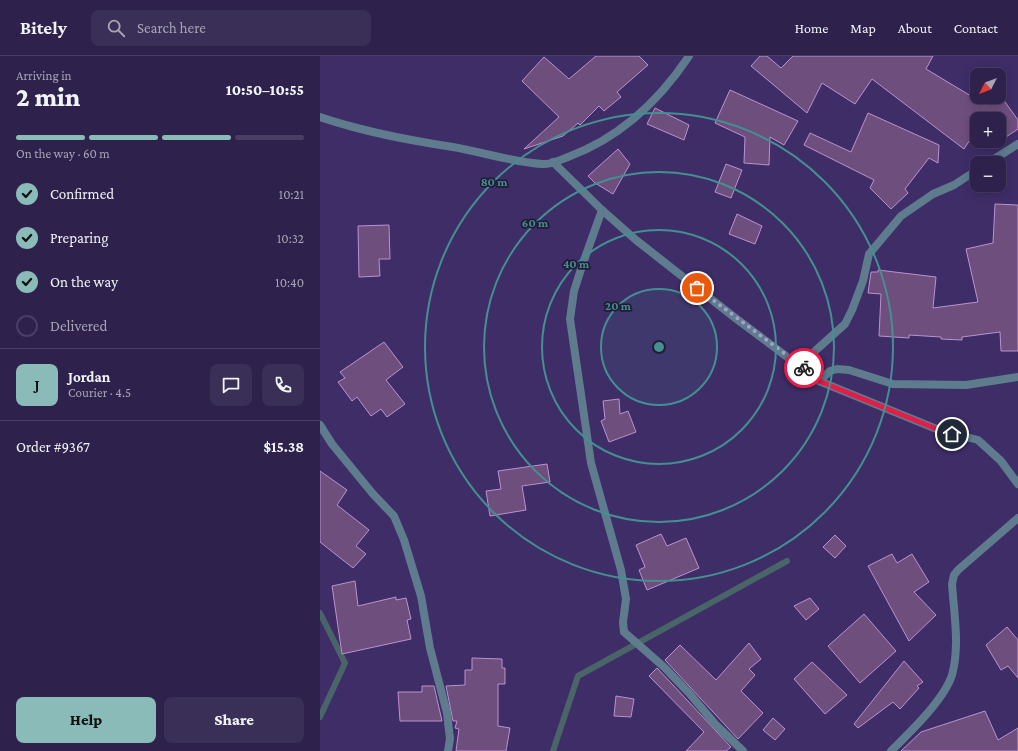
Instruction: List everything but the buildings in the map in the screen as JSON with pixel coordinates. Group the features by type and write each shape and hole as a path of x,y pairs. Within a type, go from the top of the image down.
{"street":[{"path":"320,117 346,126 405,140 543,164 553,162 593,147 611,137 662,91 689,56"},
{"path":"999,156 1018,144"},
{"path":"553,162 602,210 636,240 819,381 939,430 978,440 1001,461 1018,484"},
{"path":"803,368 815,351 844,324 852,310 863,281 869,254 901,216 933,194 954,185 970,175"},
{"path":"602,210 574,291 570,318 591,463 621,570 626,599 623,622 624,632 664,667 689,693 716,725 743,751"},
{"path":"819,381 830,371 837,369 848,370 893,384 966,385 1018,377"},
{"path":"320,425 332,444 373,494 394,516 404,540 421,596 430,648 447,713 450,739 448,751"},
{"path":"891,751 942,696 952,675 955,653 952,584 954,575 966,562 1018,518"}],"waterway":[{"path":"553,751 578,676 787,561"},
{"path":"320,613 345,663 320,717"}],"way so far":[{"path":"697,288 804,368"}],"route":[{"path":"804,368 819,381 952,434"}]}
